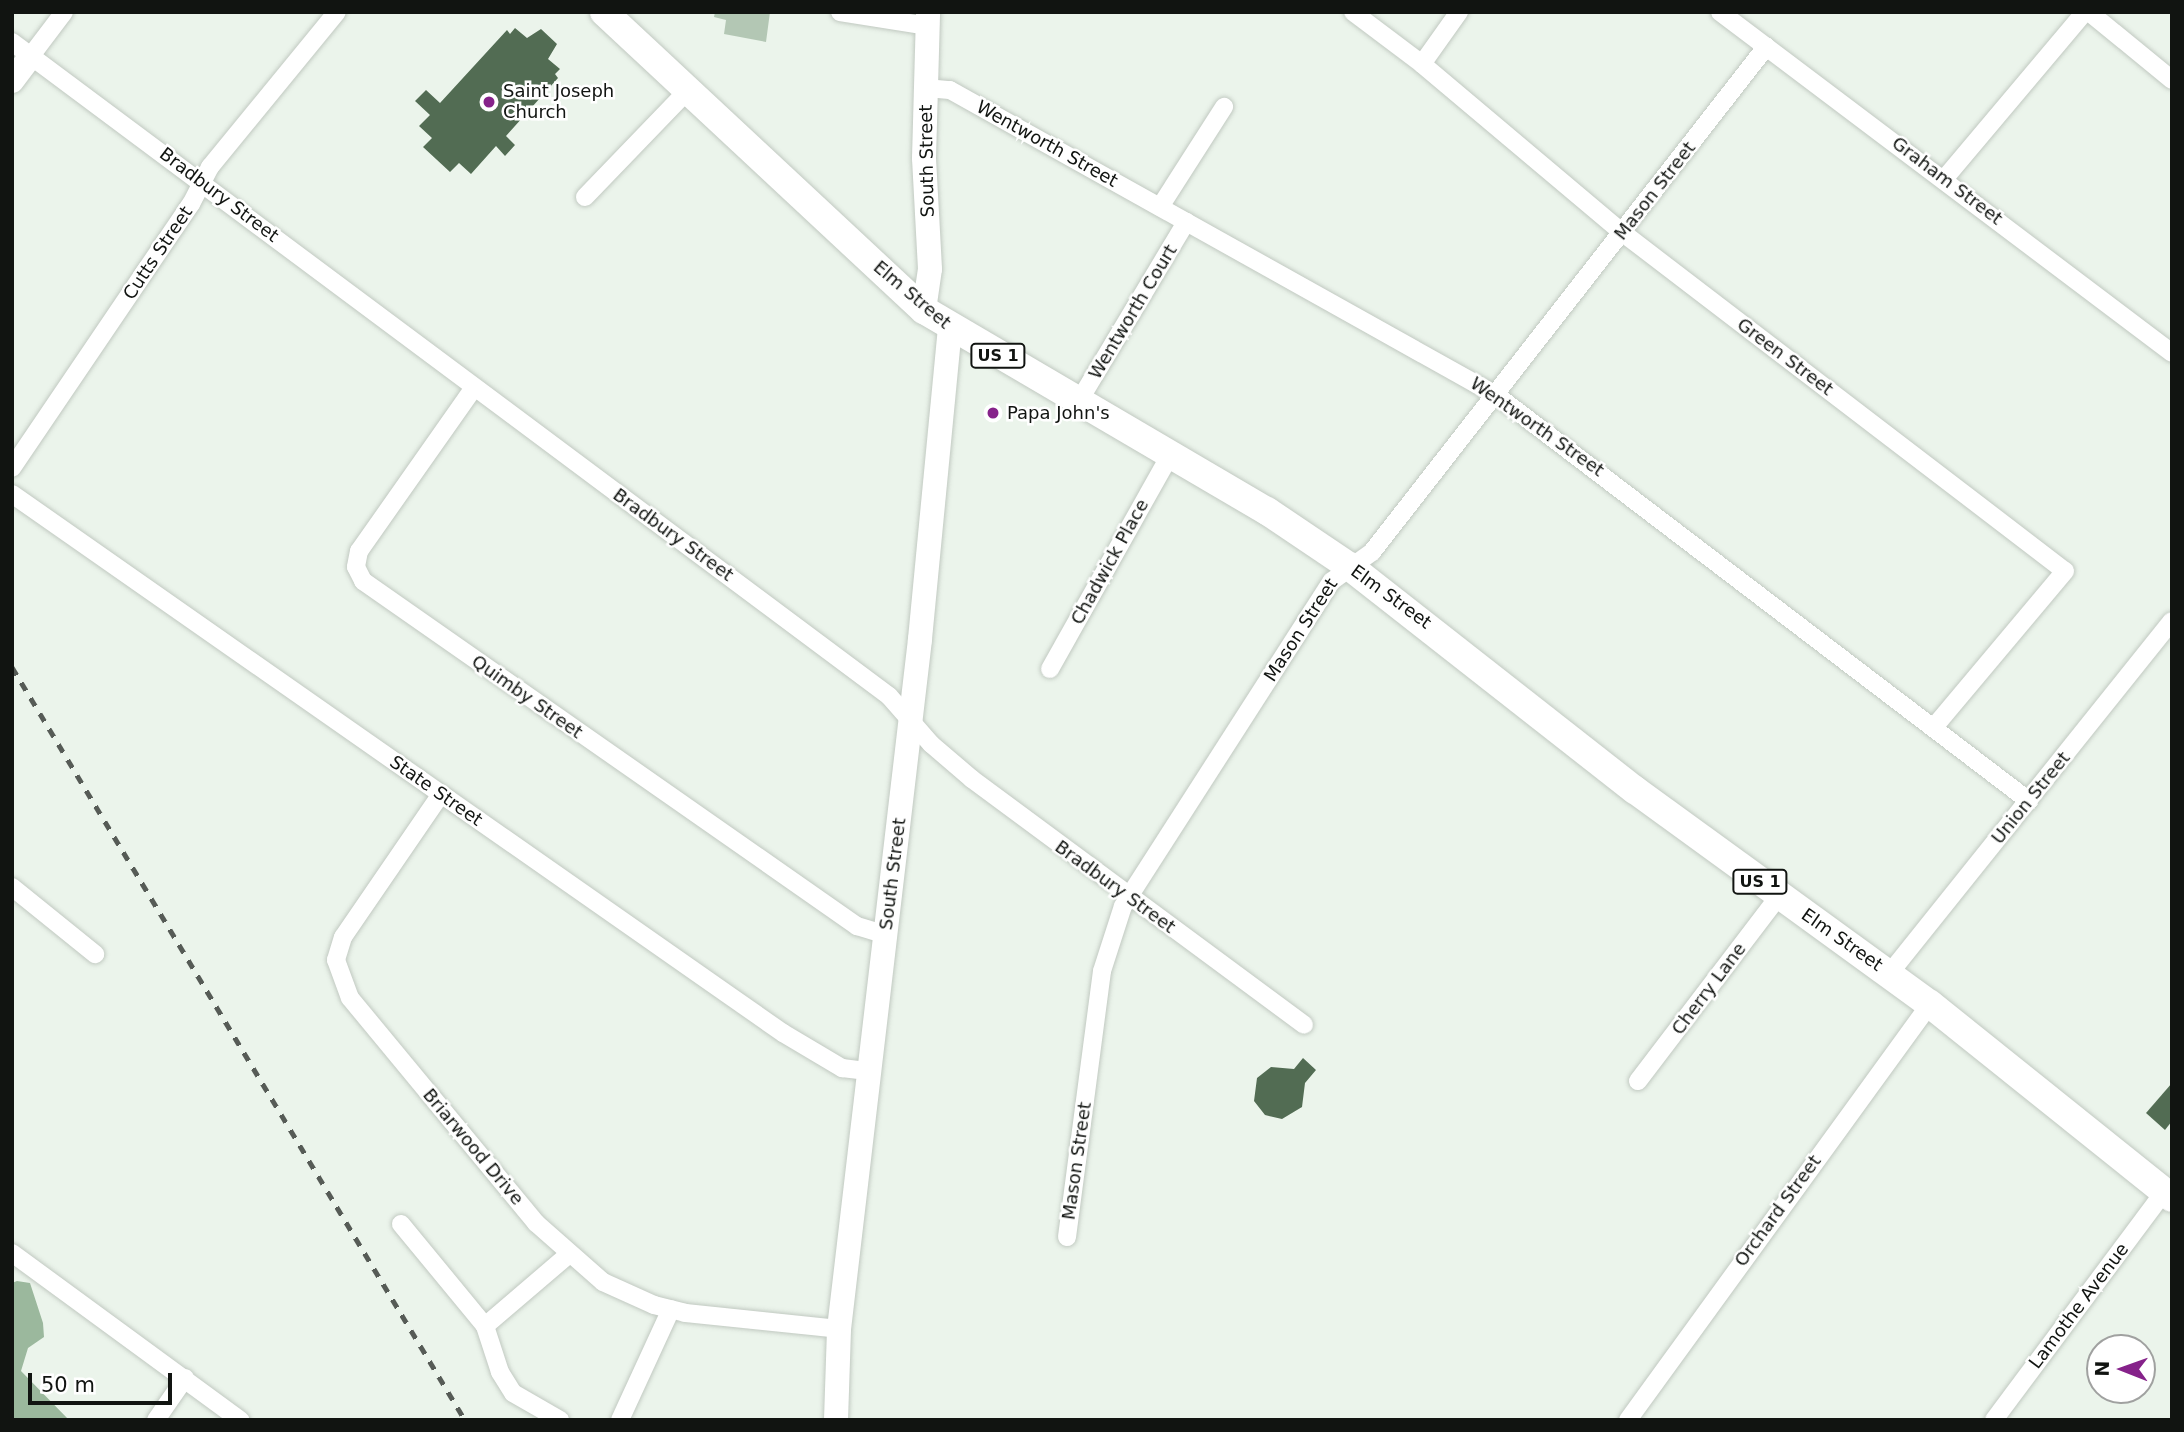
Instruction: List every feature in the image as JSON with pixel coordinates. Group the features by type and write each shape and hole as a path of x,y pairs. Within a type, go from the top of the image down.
{"main road":[{"name":"Elm Street","path":"604,12 924,310 950,328 1170,455 1349,566 1635,790 1930,1003 2168,1195"}],"street":[{"path":"12,81 21,49 64,12"},
{"name":"Cutts Street","path":"12,468 191,204 201,181 243,123 337,12"},
{"path":"840,12 928,19"},
{"name":"Green Street","path":"1353,12 1422,64 1622,233 2065,571 1936,725"},
{"path":"1422,64 1459,12"},
{"name":"Graham Street","path":"1720,12 2170,347"},
{"path":"1945,178 2087,12 2172,80"},
{"name":"South Street","path":"924,310 929,269 926,88 928,19"},
{"name":"Mason Street","path":"1067,1237 1102,971 1113,928 1130,895 1332,581 1349,566 1372,552 1766,47"},
{"name":"Bradbury Street","path":"21,49 824,648 911,719 931,744 972,779 1304,1025"},
{"name":"Wentworth Street","path":"926,88 950,90 1496,394 1936,725 2029,800"},
{"path":"585,197 688,90"},
{"path":"1160,207 1224,107"},
{"name":"Wentworth Court","path":"1079,401 1186,222"},
{"name":"South Street","path":"836,1420 839,1329 911,719 950,328"},
{"name":"Quimby Street","path":"474,389 359,551 356,568 363,581 857,926 886,935"},
{"name":"Chadwick Place","path":"1050,669 1170,455"},
{"name":"State Street","path":"12,494 812,1052 842,1068 868,1071"},
{"name":"Union Street","path":"1889,974 2172,621"},
{"name":"Briarwood Drive","path":"441,794 349,925 338,949 340,978 365,1017 568,1255 603,1282 671,1310 839,1329"},
{"path":"12,887 95,954"},
{"name":"Cherry Lane","path":"1638,1081 1779,896"},
{"name":"Orchard Street","path":"1628,1420 1930,1003"},
{"name":"Lamothe Avenue","path":"1994,1420 2168,1195"},
{"path":"401,1224 485,1326 500,1373 513,1393 560,1420"},
{"path":"12,1253 240,1420"},
{"path":"485,1326 568,1255"},
{"path":"620,1420 671,1310"},
{"path":"156,1420 185,1378"}],"green space":[{"path":"715,12 770,12 766,42 724,34 726,20 714,17"},
{"path":"12,1283 30,1283 43,1323 44,1337 28,1348 21,1371 69,1420 12,1420"}],"building":[{"name":"Saint Joseph Church","path":"515,28 527,38 541,29 557,44 548,59 560,69 555,74 558,78 506,136 515,145 505,156 496,146 471,174 459,163 450,172 423,147 432,138 419,126 430,115 415,101 426,90 440,103 507,30 510,34"},
{"path":"1303,1058 1316,1070 1305,1083 1302,1107 1282,1119 1265,1115 1254,1101 1257,1078 1271,1067 1294,1069"},
{"path":"2172,1083 2172,1121 2165,1130 2146,1113"}],"railway":[{"path":"12,667 465,1420"}],"place":[{"name":"Saint Joseph Church","path":"489,102"},
{"name":"Papa John's","path":"993,413"}]}
